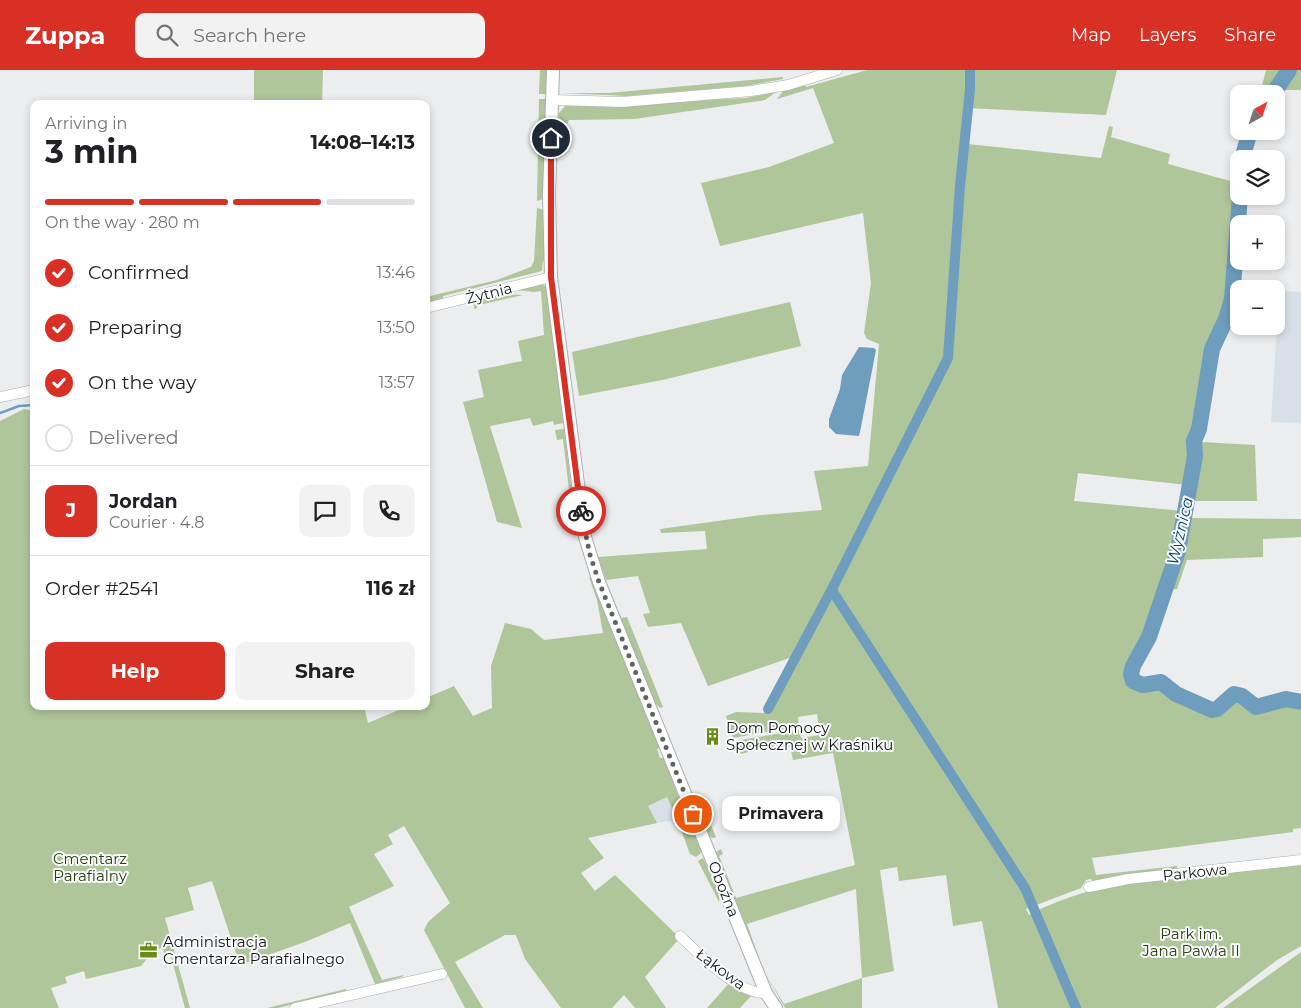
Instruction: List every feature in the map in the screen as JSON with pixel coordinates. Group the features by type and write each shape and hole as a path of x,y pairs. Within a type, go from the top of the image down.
{"street":[{"name":"Oboźna","path":"554,70 549,210 551,277 580,505 590,555 766,993 776,1008"},
{"path":"552,100 622,102 751,91 788,85 837,70"},
{"name":"Żytnia","path":"430,307 551,277"},
{"path":"0,397 30,391"},
{"name":"Parkowa","path":"1089,887 1128,879 1301,860"},
{"name":"Łąkowa","path":"680,936 744,988 759,994 766,993"},
{"path":"295,1008 442,974"}],"shaded area":[{"path":"1285,291 1301,292 1301,423 1271,422 1276,335 1285,335"},
{"path":"667,797 678,820 657,823 648,806"}],"green space":[{"path":"254,70 323,70 322,100 254,100"},
{"path":"540,70 549,70 548,93 546,94 539,94"},
{"name":"Park im. Jana Pawła II","path":"867,70 1117,70 1106,115 967,108 955,198 951,331 967,144 1101,158 1109,126 1113,127 1111,137 1170,154 1168,164 1230,181 1230,205 1246,205 1245,215 1230,215 1230,270 1237,270 1237,280 1230,280 1230,315 1213,352 1203,408 1202,442 1255,445 1257,501 1194,501 1189,518 1301,519 1301,537 1263,539 1263,557 1187,560 1177,589 1167,590 1131,674 1133,681 1143,685 1161,682 1176,694 1212,710 1217,709 1234,694 1242,696 1256,707 1286,699 1301,702 1301,828 1293,829 1293,832 1092,858 1096,875 1177,866 1178,871 1129,876 1129,874 1125,874 1125,877 1094,882 1091,879 1086,880 1081,888 1026,909 1029,915 1059,901 1092,890 1161,876 1301,862 1301,946 1277,960 1215,1008 998,1008 982,921 953,926 946,875 899,881 897,867 880,870 894,971 862,978 856,889 747,924 761,964 716,852 721,849 723,854 719,856 736,898 855,865 833,753 793,760 790,746 759,749 741,754 735,741 799,730 801,738 820,735 817,714 798,717 799,726 733,738 726,716 736,712 766,713 795,656 708,686 681,623 648,627 643,614 650,613 638,576 606,580 598,557 707,549 705,531 661,533 660,529 761,515 822,510 814,471 868,466 879,344 867,339 864,333 871,283 863,213 720,246 701,183 769,167 834,143 813,88 777,99 784,90 804,83 806,87","holes":["1078,473 1187,485 1183,511 1074,501"]},
{"path":"1266,70 1301,70 1301,90 1285,90 1285,85 1262,85"},
{"path":"783,77 783,79 746,86 627,96 562,93 609,93"},
{"path":"776,92 765,100 634,119 569,120 562,134 560,151 557,151 559,113 566,105 623,107 677,101 746,98"},
{"path":"539,99 546,99 543,199 537,201"},
{"path":"1242,140 1253,140 1250,150 1240,150"},
{"path":"537,208 545,210 545,260 543,261 542,271 443,296 443,299 430,302 430,296 497,280 531,267 534,261"},
{"path":"542,284 547,288 563,423 554,425 553,421 533,426 530,418 490,426 522,528 497,522 463,402 484,397 478,370 522,361 518,341 544,335 541,291 516,290"},
{"path":"505,294 523,295 479,305 475,310 473,303 475,299"},
{"path":"790,302 801,346 667,379 579,396 572,352"},
{"name":"Cmentarz Parafialny","path":"24,409 30,410 30,710 365,710 368,723 399,710 430,710 430,696 454,686 473,716 492,708 491,666 505,623 531,629 544,640 603,633 597,600 589,577 591,578 660,748 657,749 660,758 664,758 680,801 672,808 667,797 648,806 657,823 588,838 604,858 581,873 595,891 615,875 680,938 645,977 666,1008 635,1008 624,995 612,1008 561,1008 525,959 516,935 505,935 455,962 483,1008 465,1008 424,930 428,922 450,903 404,826 388,835 393,844 374,854 394,886 349,907 382,980 404,975 402,977 375,984 350,923 305,942 240,965 212,881 188,888 194,910 165,918 190,1008 185,1008 170,953 164,954 163,948 158,949 159,954 154,950 141,966 86,979 84,971 65,977 67,983 51,988 59,1008 0,1008 0,421"},
{"path":"564,429 577,532 574,532 563,439 557,440 555,430"},
{"path":"608,584 621,618 627,617 663,707 660,708 655,703 620,619"},
{"path":"700,799 716,837 709,837 697,802"},
{"path":"683,814 690,821 698,837 701,853 696,857 690,854 676,816"},
{"path":"703,858 720,894 719,902 698,861"},
{"path":"1301,952 1301,1008 1223,1008"},
{"path":"765,972 784,1004 862,978 862,1008 785,1008"},
{"path":"731,981 752,995 740,1008 707,1008"},
{"path":"346,989 346,991 278,1008 267,1008"}],"water":[{"path":"859,347 874,348 876,350 859,436 836,434 829,427 829,419 840,389 842,375"}],"waterway":[{"path":"970,70 948,358 833,587 833,592 1025,888 1076,1008"},
{"name":"Wyżnica","path":"1279,85 1289,70"},
{"name":"Wyżnica","path":"1245,150 1247,140"},
{"name":"Wyżnica","path":"1239,205 1232,299 1226,319 1212,349 1199,429 1194,441 1195,456 1178,551 1149,637 1133,666 1131,674 1133,681 1143,685 1161,682 1176,694 1212,710 1217,709 1234,694 1242,696 1256,707 1286,699 1301,702"},
{"path":"0,413 19,406 30,405"},
{"path":"768,709 833,587"}],"way so far":[{"path":"581,511 585,537 599,582 693,814"}],"place":[{"name":"Dom Pomocy Społecznej w Kraśniku","path":"712,736"},
{"name":"Primavera","path":"693,814"},
{"name":"Administracja Cmentarza Parafialnego","path":"149,950"}],"route":[{"path":"551,138 549,206 551,277 581,511"}]}
